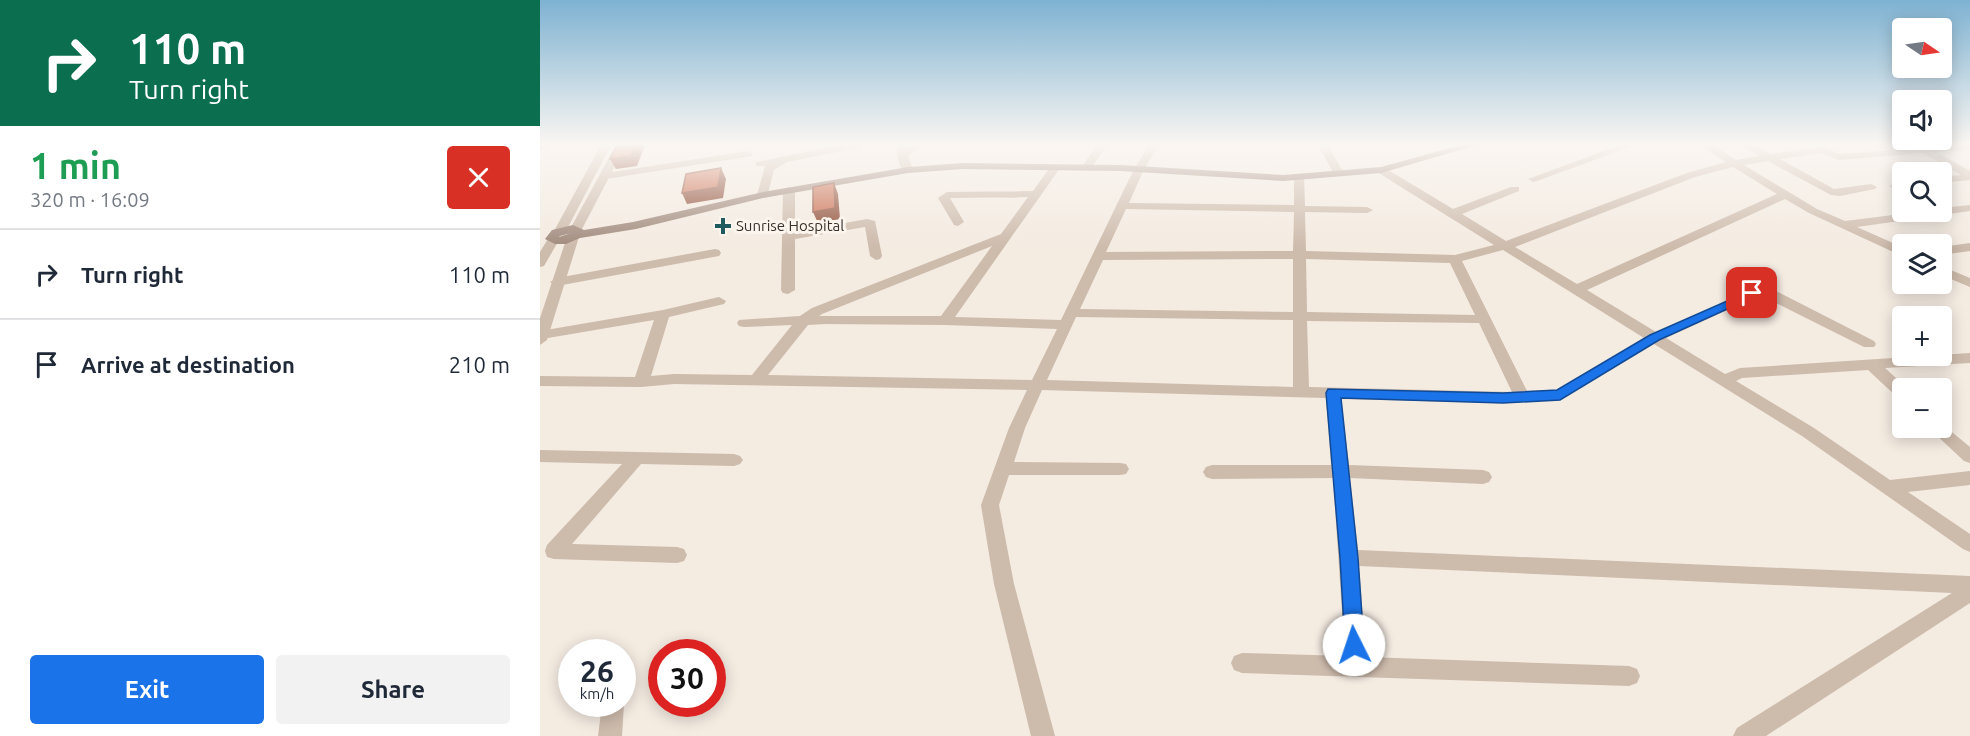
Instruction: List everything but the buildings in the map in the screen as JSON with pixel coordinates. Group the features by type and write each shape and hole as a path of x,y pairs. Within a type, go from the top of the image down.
{"main road":[{"path":"560,235 636,225 763,195 852,179"}],"street":[{"path":"588,179 560,235 557,282 541,337 719,301"},
{"path":"540,263 603,179"},
{"path":"763,195 766,179"},
{"path":"945,320 1047,179"},
{"path":"1043,736 1004,584 990,506 1017,428 1134,179"},
{"path":"1299,179 1301,392"},
{"path":"1396,179 1808,432 1970,544"},
{"path":"1098,256 1299,255 1455,259 1505,246 1681,179"},
{"path":"1761,179 1813,211 1892,248"},
{"path":"1808,179 1831,192 1840,194 1872,188"},
{"path":"1452,214 1515,189"},
{"path":"788,290 789,190"},
{"path":"958,222 944,198 947,195 1036,194"},
{"path":"1576,290 1786,194"},
{"path":"1122,206 1367,210"},
{"path":"1952,210 1970,208"},
{"path":"1842,225 1892,218"},
{"path":"788,237 867,223 871,224 876,256"},
{"path":"756,381 804,320 817,311 1005,237"},
{"path":"1952,249 1970,247"},
{"path":"557,282 715,253"},
{"path":"1455,259 1522,397"},
{"path":"1952,275 1970,283"},
{"path":"540,381 641,382 674,379 1522,397 1560,395 1654,338 1759,291 1771,294 1869,344"},
{"path":"641,382 663,314"},
{"path":"744,323 804,320 1484,319"},
{"path":"1724,380 1740,373 1970,359"},
{"path":"1872,365 1892,384"},
{"path":"1333,393 1349,558 1356,667"},
{"path":"1950,438 1970,457"},
{"path":"540,456 734,460"},
{"path":"638,457 554,551 677,555"},
{"path":"1003,468 1120,469"},
{"path":"1212,472 1340,471 1483,477"},
{"path":"1888,487 1970,478"},
{"path":"1349,558 1970,585"},
{"path":"1745,736 1970,592"},
{"path":"1242,663 1629,676"},
{"path":"610,736 612,717"}],"place":[{"name":"Sunrise Hospital","path":"723,226"}],"route":[{"path":"1354,645 1349,558 1333,393 1503,398 1560,395 1654,338 1752,293"}]}
